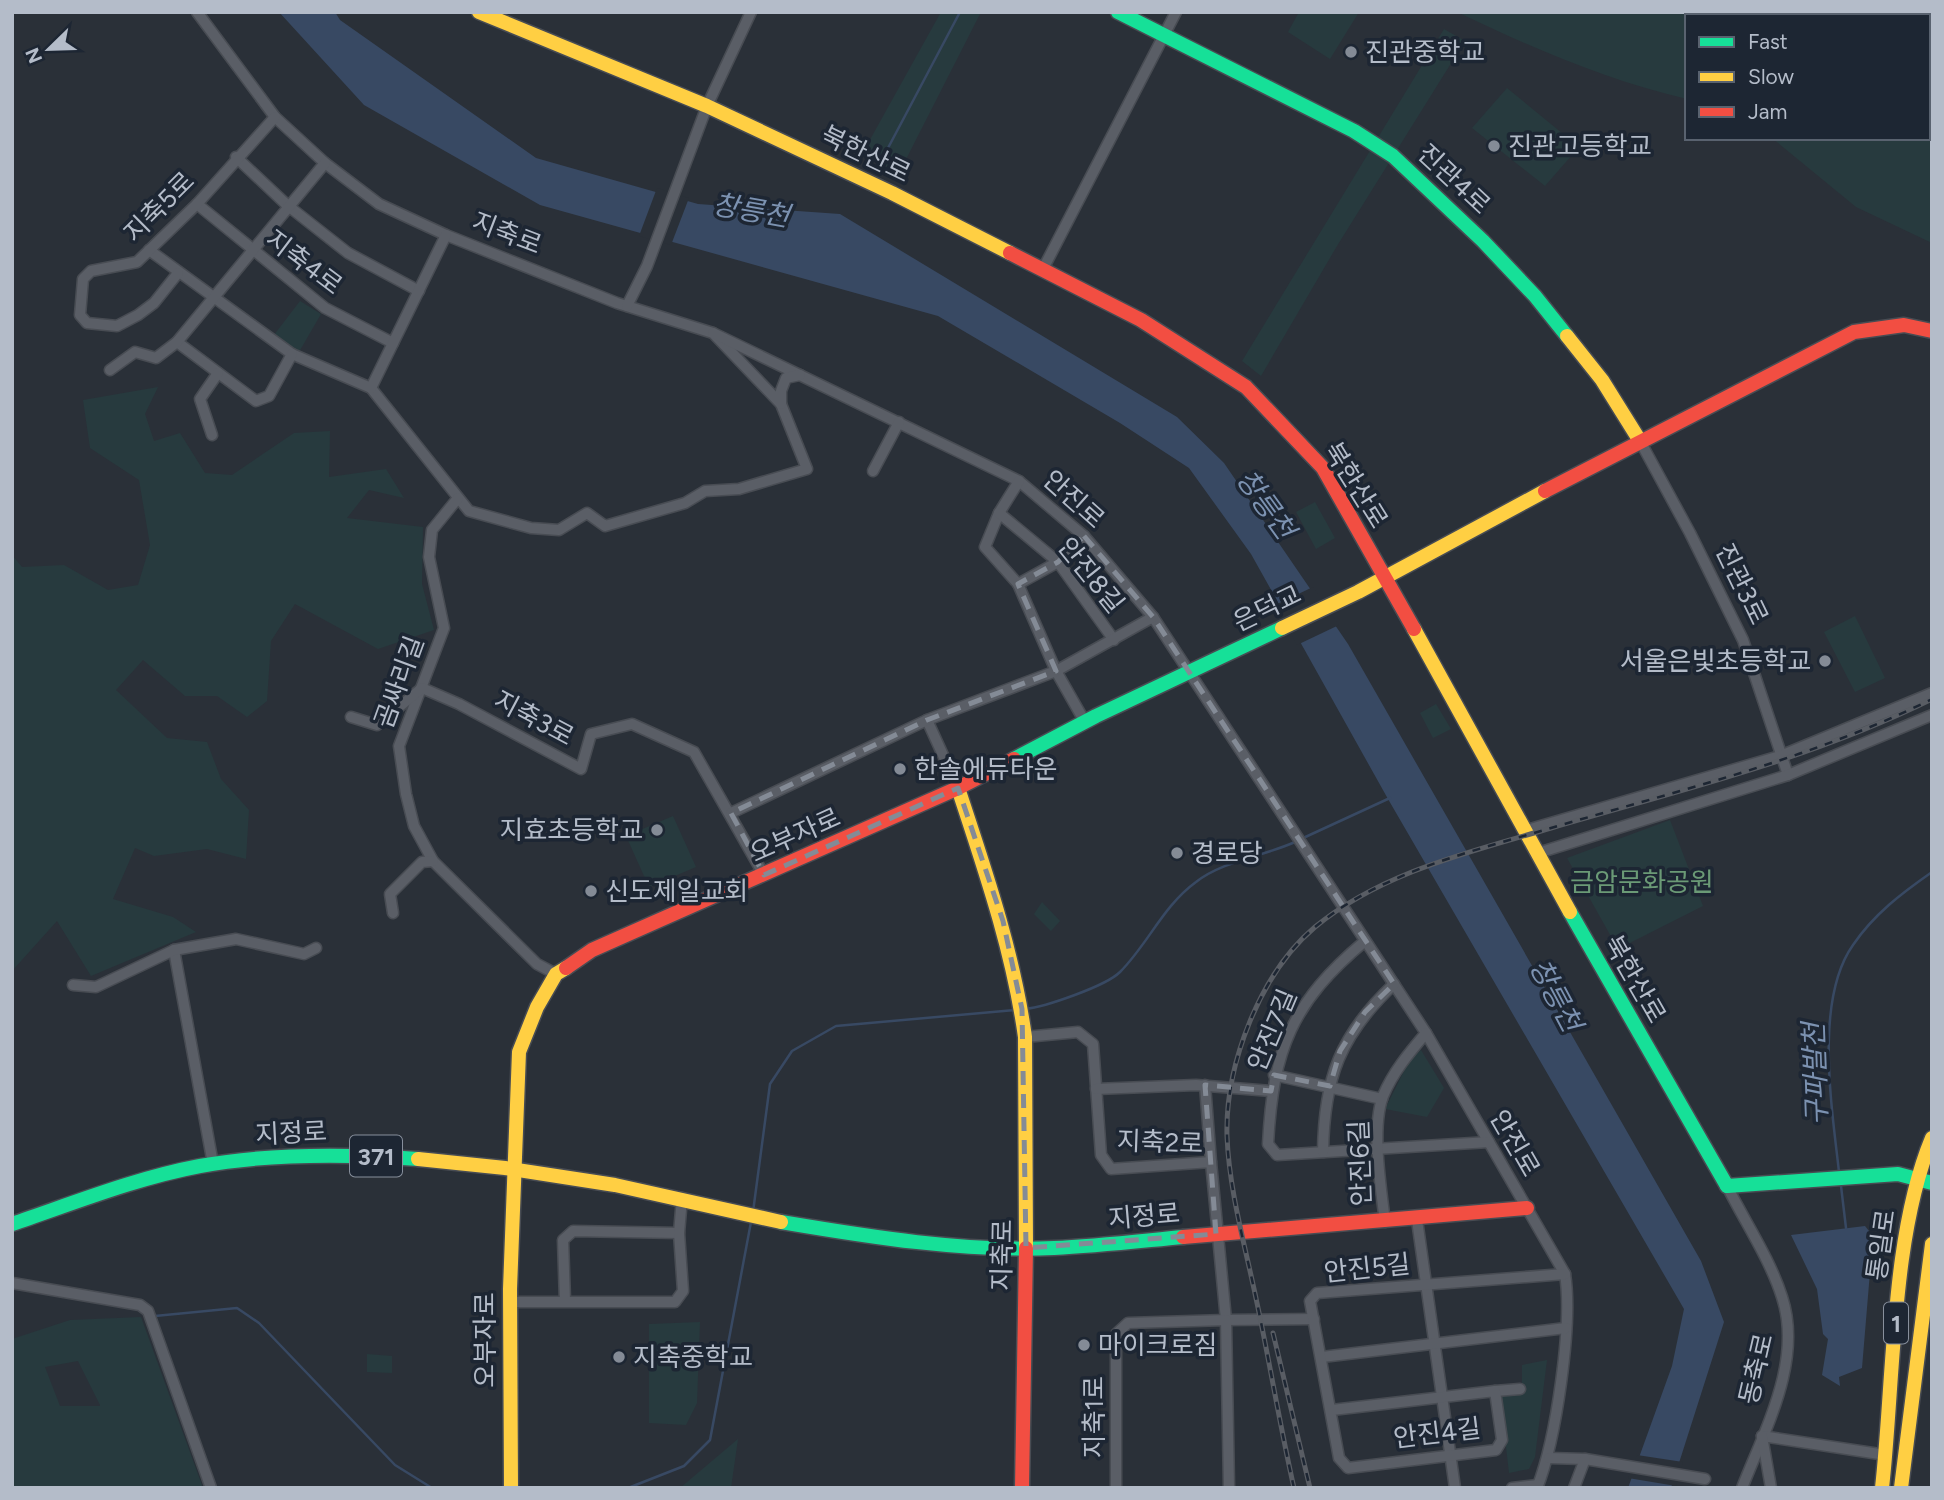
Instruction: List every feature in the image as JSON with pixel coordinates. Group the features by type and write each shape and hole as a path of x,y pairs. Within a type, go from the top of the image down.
{"main road":[{"name":"북한산로","path":"479,12 707,106 892,193 1141,320 1246,387 1322,468 1527,830 1598,964 1727,1186"},
{"name":"진관4로","path":"1118,12 1354,131 1397,159 1483,241 1535,296 1602,380 1640,441"},
{"path":"1383,579 1462,533 1854,332 1904,325 1932,331"},
{"name":"은덕교","path":"1222,657 1383,579"},
{"name":"오부자로","path":"510,1488 510,1301 519,1052 537,1007 556,974 592,950 958,788 1084,722 1222,657"},
{"name":"지축로","path":"958,788 1003,921 1020,996 1024,1030 1026,1248 1022,1488"},
{"name":"통일로","path":"1882,1488 1898,1307 1915,1180 1932,1138"},
{"name":"지정로","path":"12,1224 140,1182 213,1164 326,1155 409,1157 516,1170 682,1198 744,1216 841,1231 1026,1248 1417,1220 1527,1208"},
{"path":"1727,1186 1898,1174 1932,1183"},
{"name":"통일로","path":"1901,1488 1932,1244"}],"street":[{"name":"지축로","path":"197,12 275,117 325,163 379,204 446,235 627,306 713,333 781,404 807,469 739,489 705,491 685,503 605,526 587,513 559,530 531,528 469,512 458,498"},
{"path":"627,306 647,267 707,106 751,12"},
{"path":"1043,269 1176,12"},
{"name":"지축5로","path":"178,273 154,303 117,326 87,323 80,315 83,279 90,271 130,265 149,250 197,204 236,157 275,117"},
{"name":"지축4로","path":"236,157 287,205 348,253 419,291"},
{"path":"110,370 135,352 156,358 177,342 287,205 325,163"},
{"name":"지축4로","path":"197,204 251,251 325,308 393,343"},
{"path":"371,387 446,235"},
{"path":"149,250 292,354 371,387 458,498"},
{"name":"안진로","path":"713,333 1019,481 1050,503 1084,536 1153,617 1426,1033 1565,1274 1569,1300 1549,1458 1537,1486"},
{"path":"177,342 256,401 269,396 292,354"},
{"path":"212,435 200,398 218,373"},
{"path":"781,404 780,390 786,378 800,375"},
{"path":"873,471 899,422"},
{"name":"진관3로","path":"1640,441 1690,533 1743,640 1788,775"},
{"path":"1019,481 999,513 985,547 1018,583 1056,671 1084,722"},
{"name":"곰싸리길","path":"458,498 432,530 429,557 444,628 399,746 414,825 433,860 537,964 556,974"},
{"name":"안진8길","path":"999,513 1058,562 1114,640"},
{"path":"1018,583 1058,562 1084,536"},
{"name":"안진8길","path":"927,720 1056,671 1153,617"},
{"path":"351,717 377,725 422,688"},
{"name":"지축3로","path":"422,688 459,704 581,769 591,734 632,724 694,752 732,813 765,875"},
{"path":"1527,830 1780,756 1932,693"},
{"path":"1538,853 1788,775 1932,715"},
{"path":"732,813 927,720 958,788"},
{"path":"1686,783 1693,804"},
{"path":"393,913 390,894 422,862 433,860"},
{"path":"73,985 96,987 174,950 236,939 304,954 316,948"},
{"name":"안진7길","path":"1323,1152 1278,1155 1268,1143 1274,1075 1296,1019 1315,986 1365,941"},
{"path":"174,950 213,1164"},
{"name":"안진6길","path":"1323,1152 1323,1118 1340,1051 1365,1012 1394,984"},
{"name":"지축2로","path":"1024,1030 1078,1032 1093,1044 1101,1155 1111,1169 1211,1162 1216,1234"},
{"name":"안진6길","path":"1385,1222 1379,1148 1382,1099 1403,1059 1426,1033"},
{"path":"1274,1075 1382,1099"},
{"path":"1205,1085 1211,1162"},
{"path":"1096,1089 1205,1085 1271,1091"},
{"path":"1323,1152 1489,1142"},
{"name":"동축로","path":"1727,1186 1782,1295 1789,1328 1789,1352 1783,1378 1742,1488"},
{"path":"510,1301 675,1302 683,1291 679,1233 682,1198"},
{"path":"1417,1220 1455,1488"},
{"path":"565,1301 563,1240 573,1231 679,1233"},
{"path":"1216,1234 1226,1320 1229,1488"},
{"name":"안진5길","path":"1332,1410 1310,1301 1317,1293 1565,1274"},
{"path":"12,1283 140,1305 150,1316 211,1488"},
{"name":"지축1로","path":"1116,1488 1116,1334 1128,1322 1314,1319"},
{"path":"1322,1357 1566,1328"},
{"path":"1495,1391 1520,1389"},
{"name":"안진4길","path":"1495,1391 1502,1440 1496,1450 1348,1468 1339,1458 1332,1410 1495,1391"},
{"path":"1771,1488 1762,1436 1886,1455"},
{"path":"1549,1458 1585,1459 1700,1478"},
{"path":"1574,1488 1585,1459"},
{"path":"1512,1488 1537,1486"}],"highlighted area":[{"path":"1084,536 1153,617 1394,984 1365,1012 1340,1051 1330,1086 1274,1075 1271,1091 1205,1085 1216,1234 1026,1248 1022,1009 1003,921 958,788 764,875 731,813 927,720 1056,671 1018,584 1058,562"}],"green space":[{"path":"941,12 981,12 899,173 862,154"},
{"path":"1299,12 1359,12 1330,59 1288,32"},
{"path":"1457,12 1932,12 1932,243 1856,207 1774,140 1930,140 1930,14 1685,14 1685,99 1628,83 1513,38"},
{"path":"1444,29 1465,41 1337,246 1261,376 1242,361"},
{"path":"1507,88 1579,147 1545,186 1472,128"},
{"path":"300,301 321,314 299,352 274,335"},
{"path":"158,387 145,414 154,441 180,433 205,473 232,475 294,433 330,431 329,477 386,469 404,498 369,490 347,518 423,527 422,584 434,630 378,649 295,604 271,641 267,701 247,717 217,696 185,696 143,660 116,690 167,738 207,742 221,779 249,810 246,859 207,849 154,856 135,848 113,899 173,917 196,932 91,976 57,921 12,971 12,555 22,567 64,565 108,590 138,585 150,545 139,480 90,448 83,400"},
{"path":"1315,502 1335,538 1316,549 1296,512"},
{"path":"1855,616 1885,678 1855,692 1824,632"},
{"path":"1436,704 1451,729 1433,738 1420,713"},
{"path":"673,816 696,867 649,887 626,836"},
{"name":"금암문화공원","path":"1670,820 1703,906 1618,949 1567,858"},
{"path":"1042,902 1060,921 1051,931 1034,914"},
{"path":"1421,1050 1444,1088 1427,1117 1385,1109 1409,1061"},
{"path":"141,1317 203,1488 12,1488 12,1339 70,1320","holes":["78,1361 100,1406 60,1406 45,1367"]},
{"path":"700,1322 697,1403 686,1425 649,1423 649,1324"},
{"path":"367,1354 392,1356 392,1373 367,1372"},
{"path":"1547,1360 1535,1457 1529,1469 1509,1473 1500,1395 1522,1392 1522,1365"},
{"path":"738,1439 731,1488 680,1488"}],"water":[{"name":"창릉천","path":"279,12 335,12 340,20 536,158 698,204 840,214 1177,417 1224,463 1348,644 1701,1261 1724,1322 1671,1488 1628,1488 1672,1366 1684,1309 1388,799 1251,554 1189,468 1120,423 938,316 540,205 364,105"},
{"path":"1865,1226 1873,1236 1862,1368 1839,1377 1840,1386 1822,1375 1828,1339 1823,1334 1817,1289 1791,1235"}],"pier":[{"path":"657,188 689,198 671,245 639,236"},
{"path":"1313,587 1339,625 1297,645 1275,605"},
{"path":"1637,1455 1683,1462 1676,1486 1628,1478"}],"waterway":[{"path":"888,148 960,12"},
{"path":"1301,839 1390,798"},
{"path":"1025,1009 1075,995 1113,978 1130,961 1174,902 1196,882 1218,869 1295,842"},
{"name":"구파발천","path":"1839,1172 1829,1055 1833,995 1841,968 1853,945 1870,923 1899,896 1932,872"},
{"path":"753,1212 770,1084 792,1051 836,1026 1015,1010"},
{"name":"구파발천","path":"1841,1186 1846,1228"},
{"path":"628,1488 684,1466 710,1440 751,1222"},
{"path":"155,1316 237,1308 259,1323 395,1465 432,1488"}],"railway":[{"path":"1294,1488 1234,1199 1227,1136 1232,1080 1239,1051 1262,995 1295,946 1341,908 1369,892 1428,866 1744,772 1840,739 1932,699"},
{"path":"1273,1333 1310,1488"}],"traffic: fast":[{"path":"1118,12 1354,131 1393,156 1483,241 1535,296 1567,336"},
{"path":"1014,759 1096,716 1282,628"},
{"path":"1570,912 1727,1186"},
{"path":"12,1224 129,1184 200,1166 309,1156 418,1159"},
{"path":"1727,1186 1898,1174 1932,1183"},
{"path":"781,1222 883,1238 986,1248 1054,1248 1183,1237"}],"traffic: slow":[{"path":"479,12 707,106 892,193 1010,253"},
{"path":"1567,336 1602,380 1640,441"},
{"path":"1282,628 1358,592 1545,491"},
{"path":"1414,629 1570,912"},
{"path":"958,788 1006,942 1025,1037 1026,1248"},
{"path":"511,1488 510,1289 519,1052 537,1007 556,974 566,968"},
{"path":"1882,1488 1901,1264 1919,1177 1932,1138"},
{"path":"418,1159 505,1168 615,1185 781,1222"},
{"path":"1901,1488 1932,1244"}],"traffic: jam":[{"path":"1010,253 1141,320 1246,387 1323,468 1414,629"},
{"path":"1545,491 1854,332 1904,325 1932,331"},
{"path":"566,968 592,950 958,788 1014,759"},
{"path":"1183,1237 1527,1208"},
{"path":"1022,1488 1026,1248"}],"place":[{"name":"진관중학교","path":"1351,52"},
{"name":"진관고등학교","path":"1494,146"},
{"name":"서울은빛초등학교","path":"1825,661"},
{"name":"한솔에듀타운","path":"900,769"},
{"name":"지효초등학교","path":"657,830"},
{"name":"경로당","path":"1177,853"},
{"name":"신도제일교회","path":"591,891"},
{"name":"마이크로짐","path":"1084,1345"},
{"name":"지축중학교","path":"619,1357"}]}
